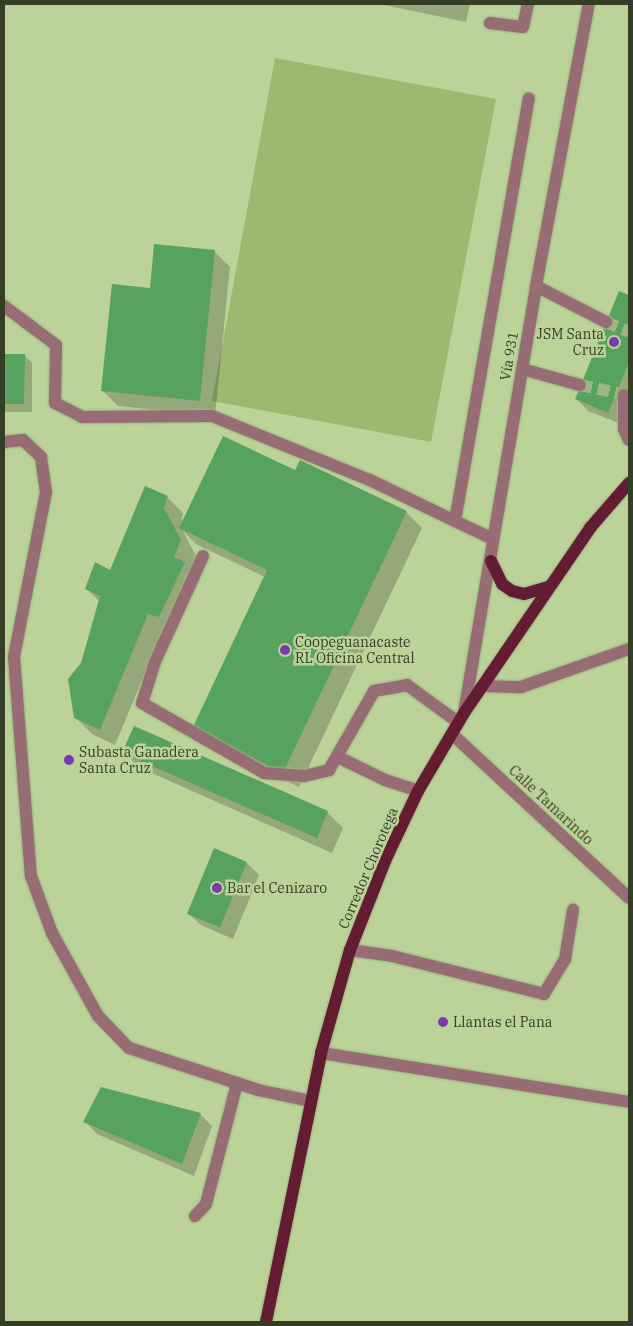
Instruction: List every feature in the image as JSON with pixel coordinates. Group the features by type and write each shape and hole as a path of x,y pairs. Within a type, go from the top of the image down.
{"main road":[{"name":"Corredor Chorotega","path":"266,1322 321,1053 350,950 385,861 418,791 461,718 548,587 590,528 629,483"},
{"path":"490,561 494,573 512,591 524,594 548,587"}],"street":[{"path":"490,23 523,27 528,4"},
{"name":"Vía 931","path":"461,718 490,561 536,286 589,4"},
{"path":"455,521 530,98"},
{"path":"536,286 606,322"},
{"path":"4,306 56,345 55,403 82,417 212,416 370,480 493,539"},
{"path":"522,369 580,385"},
{"path":"623,391 624,430 629,440"},
{"path":"4,442 23,440 41,457 46,492 14,657 31,876 52,933 98,1016 129,1048 237,1084 310,1101"},
{"path":"203,556 155,662 142,703 264,773 312,774 329,770 374,691 407,685 461,718"},
{"path":"483,686 521,687 629,649"},
{"name":"Calle Tamarindo","path":"452,734 629,898"},
{"path":"338,757 385,780 418,791"},
{"path":"350,950 392,956 544,994 565,959 573,910"},
{"path":"321,1053 629,1102"},
{"path":"195,1216 206,1204 237,1084"}],"green space":[{"path":"275,58 496,99 431,442 212,401"}],"building":[{"path":"154,244 215,250 200,401 101,391 112,284 150,288"},
{"name":"JSM Santa Cruz","path":"619,291 629,295 629,362 608,413 575,399"},
{"path":"4,354 25,354 24,404 4,404"},
{"name":"Coopeguanacaste RL Oficina Central","path":"223,436 295,470 300,460 407,511 283,773 192,729 267,570 179,528"},
{"path":"145,486 168,496 164,508 181,540 174,557 185,562 159,617 148,614 100,730 74,718 68,679 81,663 100,596 85,589 95,562 110,570"},
{"path":"134,726 328,811 317,838 122,753"},
{"name":"Bar el Cenizaro","path":"214,848 247,862 220,927 187,914"},
{"path":"101,1087 201,1113 182,1164 83,1122"}],"tunnel":[{"path":"606,322 629,332"},
{"path":"580,385 617,393"}],"place":[{"name":"JSM Santa Cruz","path":"614,342"},
{"name":"Coopeguanacaste RL Oficina Central","path":"285,650"},
{"name":"Subasta Ganadera Santa Cruz","path":"69,760"},
{"name":"Bar el Cenizaro","path":"217,888"},
{"name":"Llantas el Pana","path":"443,1022"}]}
